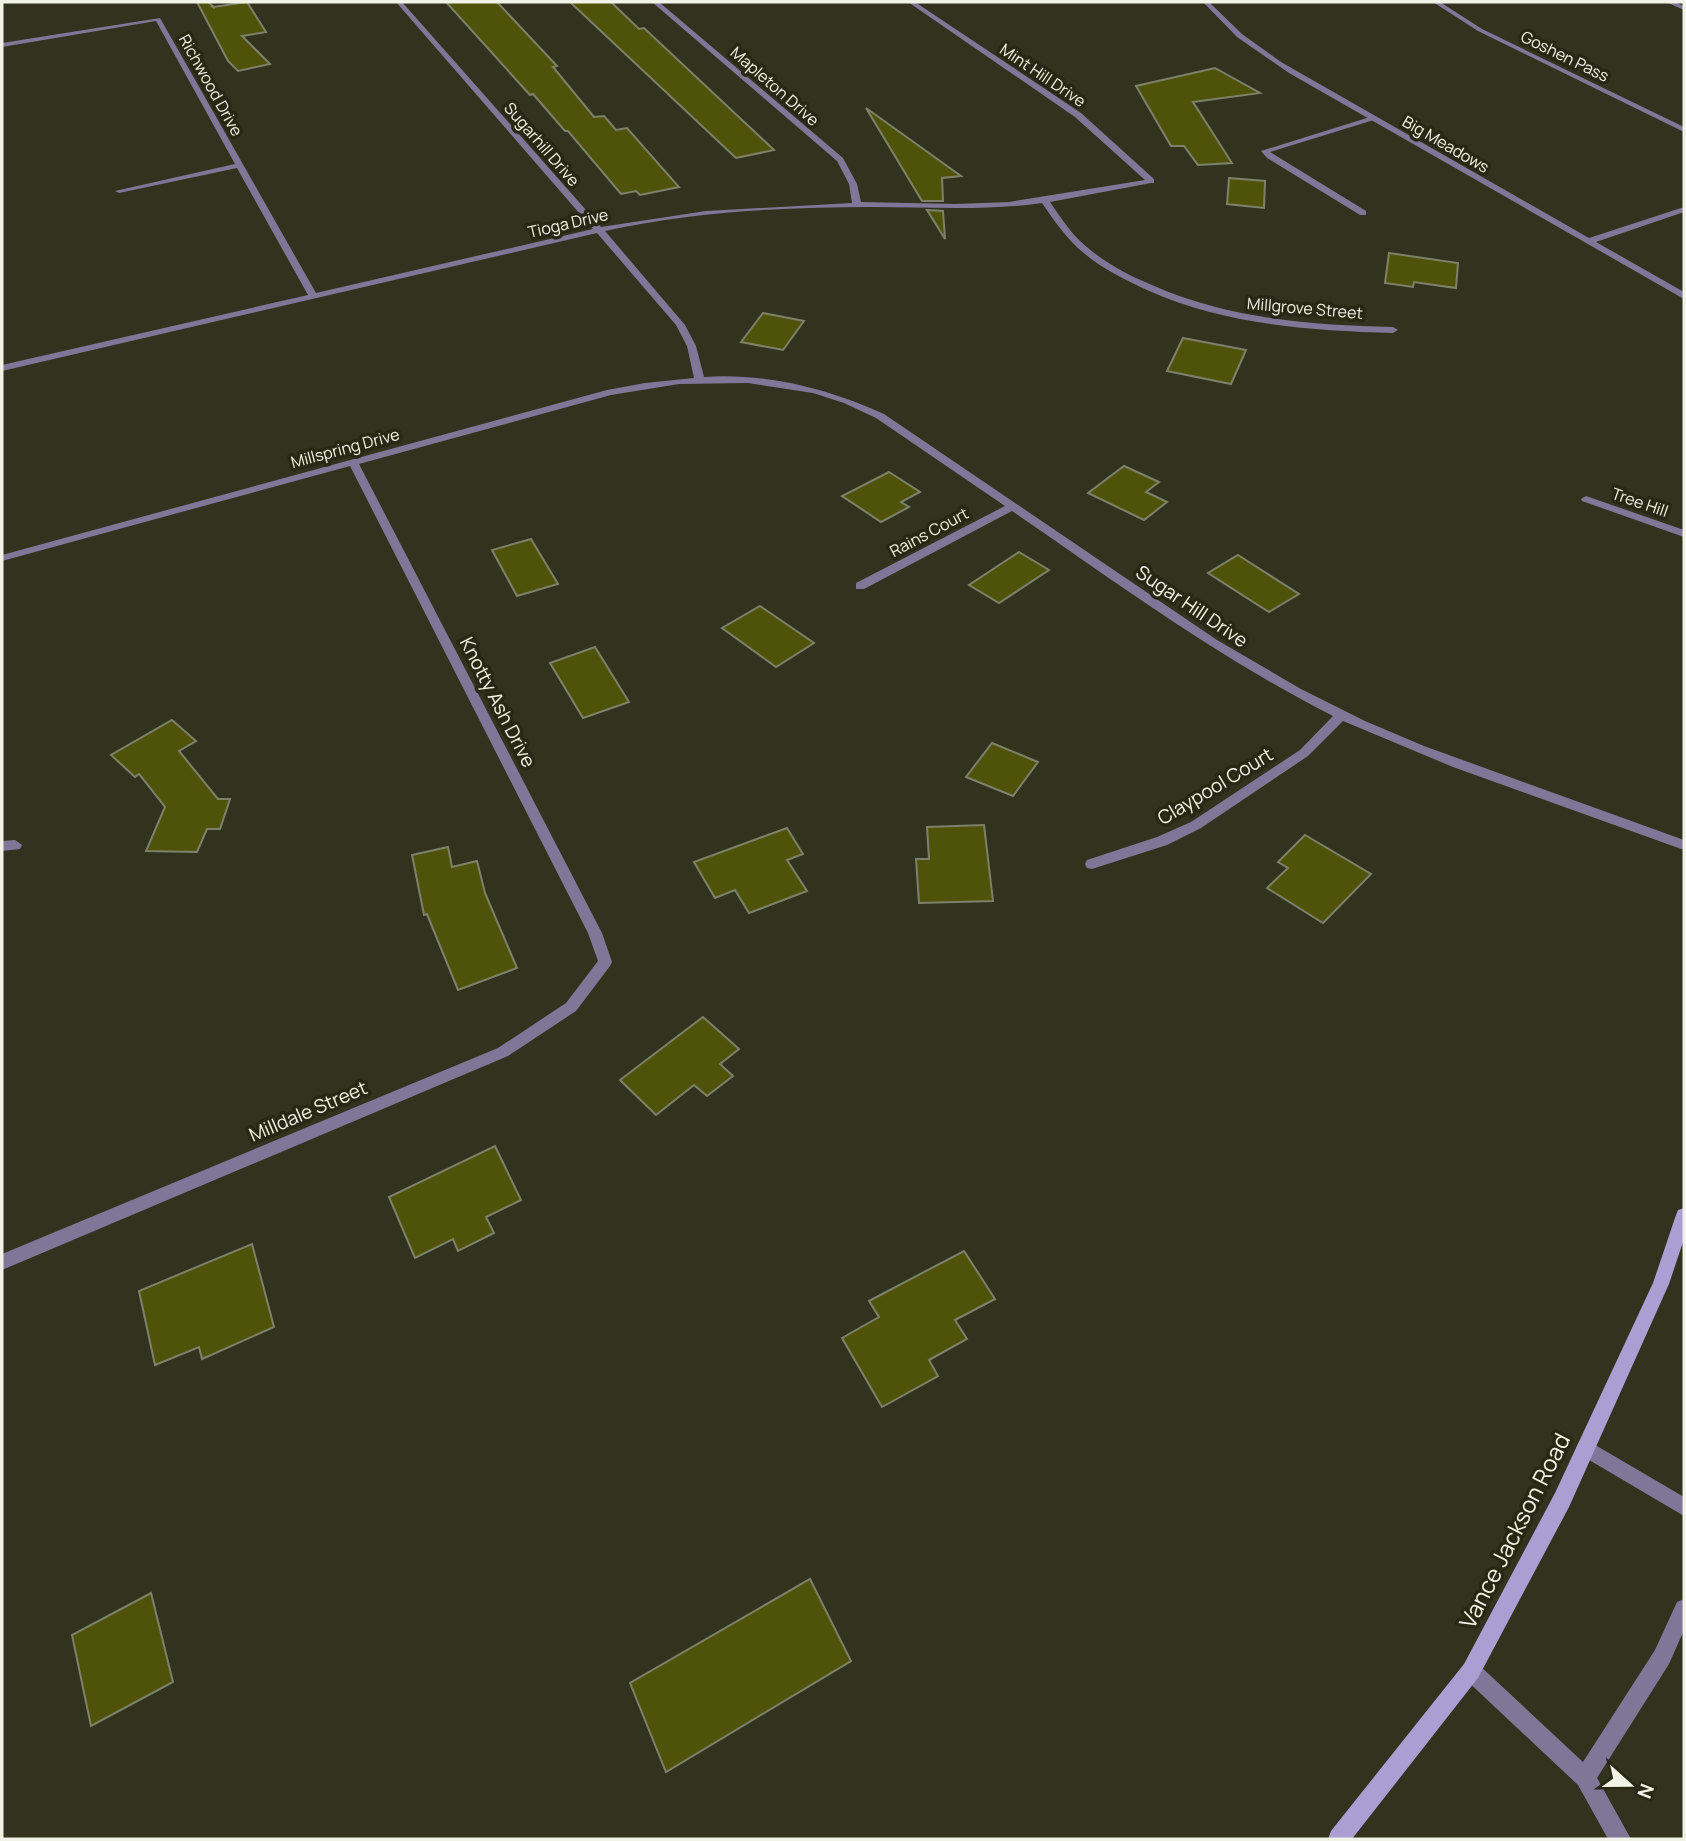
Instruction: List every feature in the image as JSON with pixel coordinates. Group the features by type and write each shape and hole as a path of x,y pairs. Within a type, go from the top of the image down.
{"main road":[{"name":"Vance Jackson Road","path":"1339,1839 1471,1671 1562,1500 1661,1284 1684,1215"}],"street":[{"name":"Sugarhill Drive","path":"399,2 687,332 699,378"},
{"name":"Mapleton Drive","path":"655,2 839,160 853,184 856,205"},
{"name":"Mint Hill Drive","path":"911,2 1078,115 1151,181"},
{"name":"Big Meadows","path":"1206,2 1232,30 1265,55 1684,296"},
{"name":"Goshen Pass","path":"1436,2 1480,30 1684,130"},
{"path":"1669,2 1684,8"},
{"name":"Richwood Drive","path":"2,45 158,19 313,296"},
{"path":"1363,213 1265,151 1373,119"},
{"name":"Richwood Drive","path":"119,191 240,165"},
{"name":"Tioga Drive","path":"2,368 600,230 702,213 856,205 965,206 1045,201 1151,181"},
{"name":"Millgrove Street","path":"1045,201 1070,236 1098,260 1185,304 1243,319 1276,324 1393,330"},
{"path":"1590,241 1684,209"},
{"name":"Millspring Drive","path":"2,558 610,392 699,378"},
{"name":"Sugar Hill Drive","path":"699,378 778,383 823,392 862,406 915,438 1213,643 1270,678 1342,715 1428,752 1684,845"},
{"name":"Knotty Ash Drive","path":"353,462 595,933 605,962"},
{"name":"Tree Hill","path":"1586,499 1684,534"},
{"name":"Rains Court","path":"860,586 1012,507"},
{"name":"Claypool Court","path":"1092,863 1162,841 1196,825 1304,753 1342,715"},
{"name":"Milldale Street","path":"2,1262 503,1052 571,1007 605,962"},
{"path":"1585,1448 1684,1507"},
{"path":"1585,1778 1662,1657 1684,1609"},
{"path":"1471,1671 1585,1778 1620,1839"}],"building":[{"path":"197,2 208,2 214,7 247,2 266,32 242,36 270,64 238,71 228,61"},
{"path":"446,2 497,2 557,66 553,67 594,117 604,116 616,130 627,128 679,187 640,195 636,191 621,194 568,131 565,131 533,94 530,95"},
{"path":"570,2 611,2 639,29 644,28 774,150 736,158"},
{"path":"1215,68 1260,93 1193,102 1232,163 1198,165 1184,146 1171,146 1136,86"},
{"path":"866,108 961,176 942,178 943,201 922,201"},
{"path":"1229,178 1265,181 1264,208 1227,204"},
{"path":"927,210 943,211 945,239"},
{"path":"1389,253 1458,263 1456,288 1414,282 1413,287 1385,283"},
{"path":"763,313 804,321 783,350 741,342"},
{"path":"1183,338 1246,350 1231,384 1167,371"},
{"path":"1124,466 1159,482 1146,492 1167,502 1144,520 1088,493"},
{"path":"889,472 920,492 901,502 909,507 881,522 842,496"},
{"path":"531,539 558,584 517,596 492,550"},
{"path":"1019,552 1049,570 999,603 969,585"},
{"path":"1238,555 1299,594 1269,612 1208,573"},
{"path":"760,606 814,643 776,667 722,628"},
{"path":"595,647 629,702 583,718 550,663"},
{"path":"172,720 196,741 179,751 218,799 230,799 220,829 207,829 197,852 146,851 165,807 139,774 135,777 111,755"},
{"path":"992,743 1038,762 1013,796 966,777"},
{"path":"984,825 993,901 919,903 916,859 929,859 927,827"},
{"path":"787,828 803,854 787,860 807,891 749,913 735,890 715,898 694,862"},
{"path":"1305,835 1371,874 1323,923 1267,888 1288,868 1278,862"},
{"path":"448,847 452,867 477,861 485,893 517,968 458,990 427,914 424,915 412,855"},
{"path":"703,1017 739,1049 720,1064 733,1076 707,1096 694,1085 656,1115 620,1080"},
{"path":"495,1146 521,1200 486,1217 494,1233 458,1251 453,1239 415,1258 389,1197"},
{"path":"252,1244 274,1327 202,1359 199,1347 155,1365 139,1291"},
{"path":"964,1251 995,1299 955,1320 967,1339 929,1360 938,1376 882,1407 842,1338 879,1317 869,1301"},
{"path":"810,1579 851,1661 666,1772 630,1683"},
{"path":"151,1593 173,1682 91,1726 72,1635"}]}
